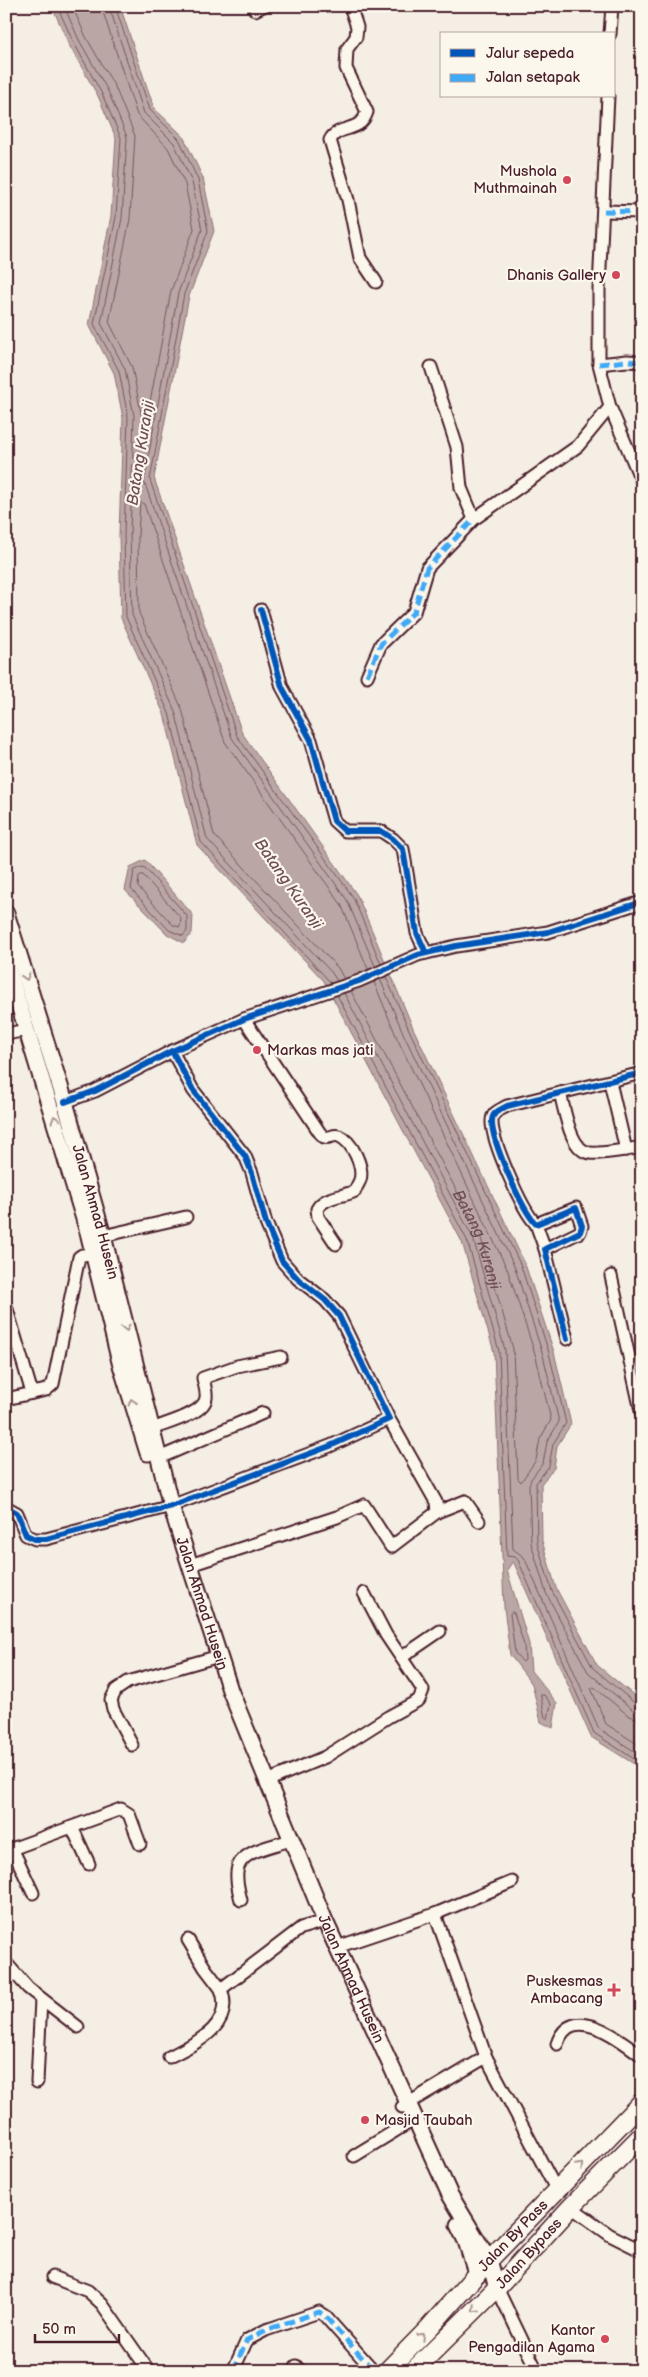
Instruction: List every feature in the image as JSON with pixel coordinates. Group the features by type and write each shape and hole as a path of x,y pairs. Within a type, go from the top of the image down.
{"highway":[{"name":"Jalan By Pass","path":"387,2371 477,2276 489,2260 642,2102"},
{"name":"Jalan Bypass","path":"413,2371 497,2288 642,2135"}],"main road":[{"name":"Jalan Ahmad Husein","path":"6,913 30,1021 88,1232 120,1362 168,1507 226,1704 356,2011 450,2195 489,2260 497,2288"},
{"name":"Jalan Ahmad Husein","path":"6,962 65,1102 103,1236 159,1458 168,1507 190,1565 230,1690 337,1948 405,2105 408,2122 466,2241 477,2276"}],"street":[{"path":"350,6 357,27 356,37 347,50 346,68 367,112 360,124 337,133 330,140 348,200 360,258 376,282"},
{"path":"610,32 612,6"},
{"path":"608,98 599,289 599,364 610,407 638,457 642,482"},
{"path":"604,211 642,212"},
{"path":"599,364 627,361 642,362"},
{"path":"431,367 457,447 461,488 474,518"},
{"path":"367,676 381,644 414,612 427,568 474,518 578,446 610,407"},
{"path":"261,610 282,687 311,740 334,821 345,831 381,831 403,849 422,954"},
{"path":"65,1102 102,1088 172,1051 244,1019 359,981 422,954 456,946 548,932 642,902"},
{"path":"244,1019 320,1133 324,1138 334,1135 342,1138 348,1143 360,1165 360,1179 355,1191 325,1201 317,1209 318,1217 336,1244"},
{"path":"6,1034 30,1021"},
{"path":"172,1051 193,1090 245,1156 252,1172 266,1223 282,1261 298,1279 325,1300 339,1316 389,1419 436,1502 437,1512"},
{"path":"567,1339 545,1249 536,1224 522,1207 493,1131 492,1120 495,1112 507,1106 642,1073"},
{"path":"610,1082 626,1150"},
{"path":"560,1093 574,1142 580,1150 589,1153 642,1147"},
{"path":"536,1224 576,1208 582,1226 580,1232 545,1249"},
{"path":"103,1236 186,1217"},
{"path":"6,1399 46,1390 53,1384 80,1257 93,1254"},
{"path":"611,1276 642,1415"},
{"path":"6,1306 32,1393"},
{"path":"152,1430 195,1412 204,1405 207,1396 203,1378 237,1366 281,1357"},
{"path":"159,1458 263,1413"},
{"path":"6,1507 17,1513 29,1537 46,1539 168,1507 323,1448 389,1419"},
{"path":"190,1565 336,1517 364,1505 391,1547 437,1512 465,1501 479,1521"},
{"path":"267,1781 325,1757 388,1717 419,1700 423,1690 386,1635 364,1594"},
{"path":"402,1657 440,1631"},
{"path":"132,1745 113,1709 111,1700 116,1690 128,1682 212,1658"},
{"path":"33,1893 9,1850 124,1809 129,1814 140,1844"},
{"path":"72,1827 89,1864"},
{"path":"241,1900 236,1871 242,1861 253,1853 284,1842"},
{"path":"337,1948 435,1914 512,1882"},
{"path":"435,1914 486,2057 557,2191"},
{"path":"221,1989 301,1928 318,1923"},
{"path":"169,2057 200,2041 216,2026 224,2011 224,1998 221,1989 204,1968 188,1940"},
{"path":"6,1963 18,1978 41,1999 78,2027"},
{"path":"37,2082 41,1999"},
{"path":"557,2044 560,2035 568,2026 581,2023 597,2028 642,2056"},
{"path":"405,2105 486,2057"},
{"path":"354,2156 408,2122"},
{"path":"571,2208 610,2235 642,2251"},
{"path":"52,2277 94,2296 149,2371"},
{"path":"497,2288 537,2371"},
{"path":"233,2371 247,2340 266,2330 319,2312 324,2315 374,2371"}],"water":[{"name":"Batang Kuranji","path":"52,6 120,6 154,108 183,136 203,178 214,231 189,296 154,478 242,733 357,895 414,1030 525,1264 554,1352 571,1424 557,1446 554,1468 541,1484 542,1541 556,1588 597,1665 642,1702 642,1769 591,1737 513,1561 507,1570 529,1644 531,1671 557,1703 553,1728 541,1722 532,1684 510,1655 504,1607 494,1352 462,1242 324,981 197,845 164,714 121,618 119,535 123,418 114,373 89,325 111,216 116,138 98,96 69,45"},
{"path":"145,860 193,915 192,933 184,943 167,934 125,890 130,867"}],"marked path":[{"path":"604,211 642,212"},
{"path":"599,364 627,361 642,362"},
{"path":"367,676 381,644 414,612 427,568 474,519"},
{"path":"233,2371 247,2340 266,2330 319,2312 324,2315 374,2371"}],"cycle path":[{"path":"261,610 282,687 311,740 334,821 345,831 381,831 403,849 417,933 426,953"},
{"path":"65,1102 95,1091 172,1051 244,1019 359,981 418,955 456,946 548,932 642,902"},
{"path":"6,1507 17,1513 26,1535 35,1539 46,1539 171,1506 330,1446 389,1419 339,1316 325,1300 298,1279 282,1261 266,1223 252,1173 245,1156 193,1090 172,1051"},
{"path":"567,1339 545,1249 580,1232 582,1226 576,1208 536,1224 523,1205 508,1174 496,1143 492,1118 493,1115 507,1106 642,1073"}],"place":[{"name":"Mushola Muthmainah","path":"567,180"},
{"name":"Dhanis Gallery","path":"616,275"},
{"name":"Markas mas jati","path":"257,1050"},
{"name":"Puskesmas Ambacang","path":"614,1990"},
{"name":"Masjid Taubah","path":"365,2120"},
{"name":"Kantor Pengadilan Agama","path":"605,2339"}]}
